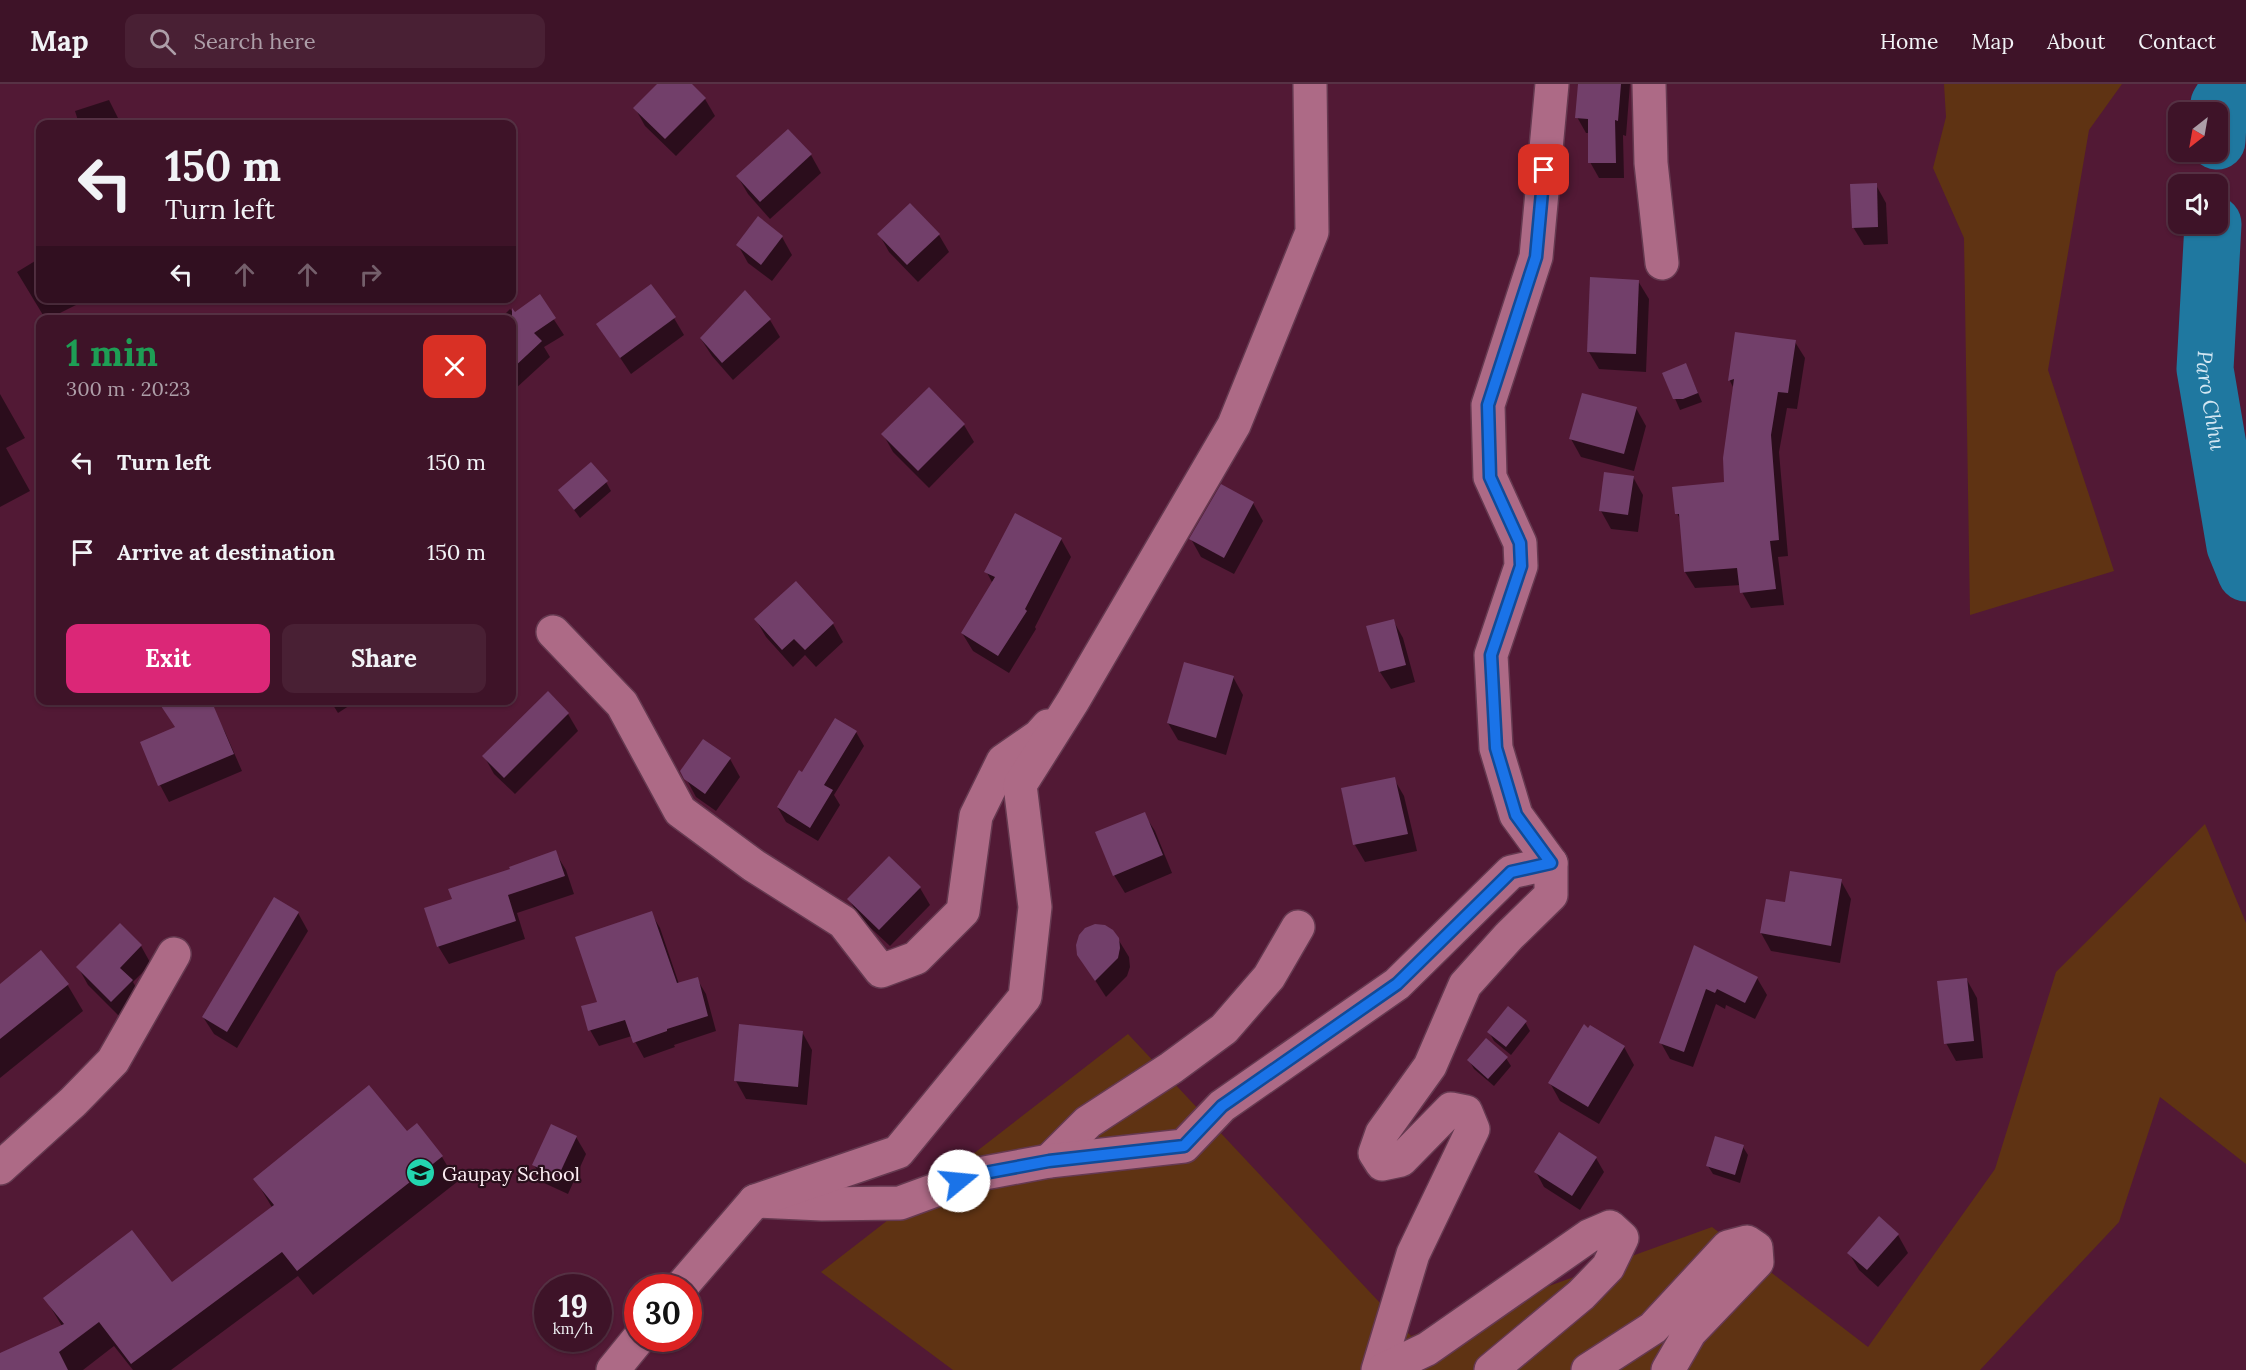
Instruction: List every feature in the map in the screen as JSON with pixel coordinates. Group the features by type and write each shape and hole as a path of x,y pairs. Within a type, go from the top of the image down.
{"street":[{"path":"692,1274 755,1201 898,1152 1025,997 1035,907 1020,785 1073,701 1234,425 1312,232 1310,84"},
{"path":"1378,1370 1413,1254 1473,1129 1466,1112 1450,1109 1401,1160 1382,1164 1375,1153 1382,1132 1430,1066 1465,985 1509,936 1551,895 1551,863 1516,815 1496,748 1491,655 1521,566 1520,543 1490,477 1488,405 1536,257 1552,84"},
{"path":"1649,84 1651,163 1662,263"},
{"path":"553,632 622,704 680,811 753,865 843,922 881,971 916,958 963,911 976,816 1003,761 1039,736 1073,701"},
{"path":"755,1201 822,1204 900,1203 979,1174 1049,1161 1184,1146 1222,1106 1397,984 1511,872 1551,863"},
{"path":"1049,1161 1088,1122 1172,1068 1224,1029 1269,977 1298,927"},
{"path":"0,1167 73,1102 112,1061 174,954"},
{"path":"1383,1370 1427,1349 1589,1236 1610,1227 1622,1238 1608,1267 1581,1295 1491,1370"},
{"path":"1588,1370 1653,1328 1728,1247 1747,1242 1756,1248 1757,1262 1690,1332 1668,1370"},
{"path":"613,1370 628,1352"}],"shaded area":[{"path":"1944,84 2122,84 2089,130 2048,370 2114,571 1970,615 1964,238 1933,168 1946,117"},
{"path":"2205,824 2246,923 2246,1164 2160,1097 2119,1222 1980,1370 953,1370 821,1272 1128,1034 1411,1336 1712,1227 1868,1347 1995,1169 2056,972"}],"building":[{"path":"657,84 692,84 706,98 665,139 633,108"},
{"path":"1578,84 1621,84 1618,121 1615,120 1616,163 1588,163 1588,119 1575,118"},
{"path":"788,129 812,154 760,202 736,176"},
{"path":"1877,183 1878,227 1852,228 1850,184"},
{"path":"910,203 940,234 907,265 877,234"},
{"path":"758,216 783,236 761,265 736,245"},
{"path":"1590,277 1639,280 1636,354 1587,352"},
{"path":"651,284 676,317 620,358 596,324"},
{"path":"745,290 771,319 722,363 700,338"},
{"path":"540,294 556,318 534,333 542,341 516,365 516,315 512,315 512,308 515,312"},
{"path":"1735,332 1796,340 1788,393 1778,392 1771,435 1779,540 1770,541 1776,589 1740,593 1737,568 1684,572 1679,514 1675,514 1672,487 1724,482 1723,458 1734,379 1728,381"},
{"path":"1686,363 1698,393 1683,399 1673,399 1662,373"},
{"path":"929,387 965,424 918,471 881,434"},
{"path":"1582,393 1637,407 1624,454 1569,439"},
{"path":"591,462 608,481 574,510 558,490"},
{"path":"1604,472 1634,476 1628,515 1599,511"},
{"path":"1221,484 1254,502 1224,558 1189,539"},
{"path":"1015,513 1062,538 1025,609 1027,611 998,656 961,633 995,577 984,572"},
{"path":"796,581 834,623 805,650 794,639 782,650 754,619"},
{"path":"1394,619 1406,665 1379,672 1366,626"},
{"path":"1184,662 1234,676 1216,738 1167,723"},
{"path":"548,691 569,713 504,778 482,756"},
{"path":"160,705 213,705 234,754 158,786 140,742 175,727"},
{"path":"835,718 857,731 824,785 833,790 810,828 777,807 799,770 802,772"},
{"path":"703,739 731,758 705,794 684,779 680,771"},
{"path":"1395,777 1408,834 1353,845 1341,788"},
{"path":"1145,812 1163,855 1113,876 1095,832"},
{"path":"556,850 565,876 508,895 516,921 437,947 424,908 452,899 448,889 510,869 509,867"},
{"path":"889,856 921,887 879,930 847,899"},
{"path":"1790,871 1842,879 1831,946 1760,933 1766,899 1785,902"},
{"path":"274,897 299,912 227,1032 202,1017"},
{"path":"652,911 677,983 698,977 708,1016 633,1043 625,1020 588,1031 581,1006 597,1002 575,937"},
{"path":"120,923 142,945 120,968 133,980 111,1002 76,967"},
{"path":"1095,924 1105,925 1113,930 1119,938 1120,948 1118,958 1095,981 1077,955 1076,945 1079,935 1085,928"},
{"path":"1694,945 1758,977 1745,1003 1717,989 1715,993 1706,989 1684,1052 1659,1043"},
{"path":"41,950 69,984 0,1039 0,984"},
{"path":"1967,978 1974,1041 1944,1044 1937,981"},
{"path":"1508,1006 1527,1021 1506,1047 1487,1032"},
{"path":"739,1024 803,1031 798,1087 734,1081"},
{"path":"1584,1024 1588,1028 1590,1025 1625,1046 1588,1107 1548,1083"},
{"path":"1486,1038 1508,1057 1488,1079 1467,1060"},
{"path":"369,1085 407,1131 417,1123 443,1156 297,1271 282,1252 131,1364 99,1322 59,1352 68,1370 0,1370 0,1353 64,1324 43,1298 132,1230 172,1282 274,1205 253,1179"},
{"path":"551,1124 577,1136 558,1177 532,1165"},
{"path":"1559,1132 1597,1157 1572,1196 1534,1172"},
{"path":"1715,1136 1744,1145 1735,1175 1706,1166"},
{"path":"1879,1216 1899,1234 1867,1270 1847,1253"}],"waterway":[{"name":"Paro Chhu","path":"2220,102 2231,84"},
{"name":"Paro Chhu","path":"2212,234 2205,369 2235,546 2246,573"}],"place":[{"name":"Gaupay School","path":"421,1173"}],"route":[{"path":"959,1181 979,1174 1049,1161 1184,1146 1222,1106 1397,984 1511,872 1551,863 1516,815 1496,748 1491,655 1521,566 1520,543 1490,477 1488,405 1536,257 1544,170"}]}
